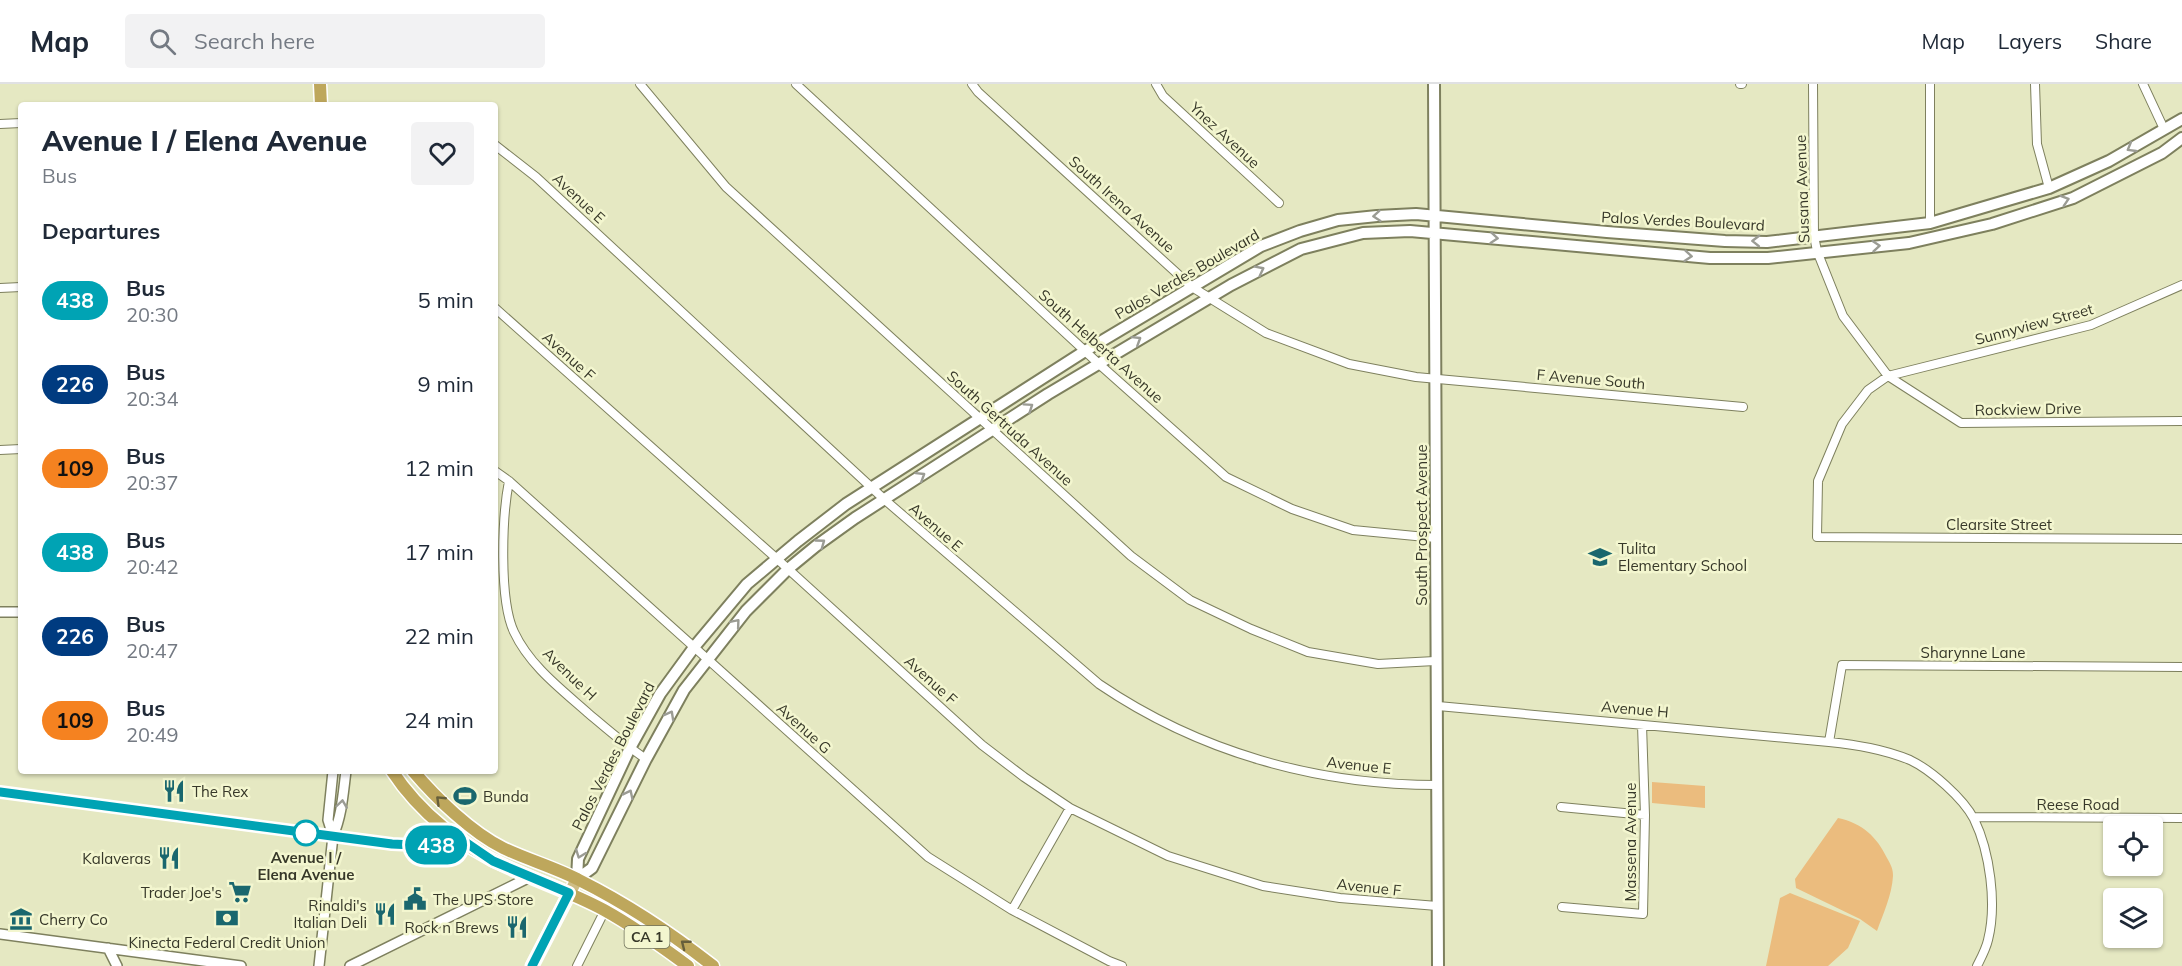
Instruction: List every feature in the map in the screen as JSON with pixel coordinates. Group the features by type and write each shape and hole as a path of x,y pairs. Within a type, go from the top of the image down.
{"highway":[{"path":"320,84 321,102"},
{"name":"CA 1","path":"394,774 414,800 449,831 493,861 605,910 688,966"},
{"name":"CA 1","path":"416,774 446,806 492,841 613,897 663,928 713,966"},
{"path":"449,831 454,826 459,826 484,844 492,841"}],"main road":[{"name":"South Prospect Avenue","path":"1434,84 1438,966"},
{"name":"Palos Verdes Boulevard","path":"578,879 578,859 630,748 660,694 695,646 747,584 846,504 1085,351 1261,246 1338,220 1416,214 1607,232 1767,242 1930,223 2049,188 2109,161 2182,119"},
{"name":"Palos Verdes Boulevard","path":"532,966 569,893 578,879 592,868 646,759 684,690 746,611 788,569 855,518 1048,394 1208,297 1301,249 1363,233 1436,232 1710,258 1768,258 1817,251 1910,243 1998,222 2073,198 2162,153 2182,138"},
{"path":"2109,161 2117,175"},
{"path":"1992,205 1998,222"}],"street":[{"name":"South Gertruda Avenue","path":"640,84 726,187 1131,556 1190,600 1251,629 1308,652 1378,664 1436,661"},
{"name":"South Helberta Avenue","path":"795,84 1099,364 1226,477 1292,509 1353,530 1436,538"},
{"name":"South Irena Avenue","path":"972,84 978,92 1192,287 1266,333 1349,364 1416,377 1436,378"},
{"name":"Ynez Avenue","path":"1156,84 1163,96 1279,203"},
{"name":"Susana Avenue","path":"1813,84 1814,236 1817,251 1843,316 1888,376"},
{"path":"1929,84 1930,223"},
{"path":"2035,84 2037,144 2049,188"},
{"path":"2143,84 2164,129"},
{"path":"0,124 18,123"},
{"name":"Avenue E","path":"498,147 536,177 885,500 1099,684 1127,703 1194,737 1237,754 1304,772 1371,781 1437,784"},
{"name":"Sunnyview Street","path":"1888,376 2091,325 2182,285"},
{"path":"0,288 18,287"},
{"name":"Avenue F","path":"498,311 777,558 982,745 1070,808 1168,856 1263,886 1340,898 1437,906"},
{"name":"Rockview Drive","path":"1888,376 1961,423 2182,421"},
{"name":"Clearsite Street","path":"1888,376 1868,390 1842,424 1818,482 1817,537 2182,538"},
{"name":"F Avenue South","path":"1436,378 1743,407"},
{"path":"0,450 18,449"},
{"name":"Avenue G","path":"498,473 695,646 928,857 1012,910 1122,966"},
{"name":"Avenue H","path":"509,482 505,505 504,539 506,606 513,630 522,647 547,678 646,759"},
{"path":"0,612 18,612"},
{"name":"Sharynne Lane","path":"1829,742 1842,665 2182,667"},
{"name":"Avenue H","path":"1438,706 1754,733 1874,747 1911,761 1944,782 1973,817 1986,849 1992,896 1988,940 1977,966"},
{"name":"Massena Avenue","path":"1562,907 1643,914 1645,815 1642,725"},
{"path":"333,774 328,820 333,836"},
{"path":"319,966 333,836 341,814 346,774"},
{"path":"0,792 392,844 434,846 449,831"},
{"path":"1561,807 1645,815"},
{"path":"1012,910 1070,808"},
{"name":"Reese Road","path":"1973,817 2182,818"},
{"path":"351,966 530,877"},
{"path":"577,966 605,910"},
{"path":"0,934 241,966"},
{"path":"108,948 117,966"}],"shaded area":[{"path":"1652,782 1705,786 1705,808 1652,803"},
{"path":"1838,818 1854,823 1868,832 1879,844 1892,867 1891,890 1877,931 1860,919 1796,888 1795,879"},
{"path":"1790,893 1860,921 1848,948 1828,966 1766,966 1780,898"}],"bus line":[{"name":"438","path":"0,792 392,844 434,846 449,831 493,861 569,893 532,966"}],"place":[{"name":"Tulita Elementary School","path":"1600,557"},
{"name":"The Rex","path":"174,791"},
{"name":"Bunda","path":"465,796"},
{"name":"Avenue I / Elena Avenue","path":"306,833"},
{"name":"Kalaveras","path":"169,858"},
{"name":"Trader Joe's","path":"240,892"},
{"name":"The UPS Store","path":"415,899"},
{"name":"Rinaldi's Italian Deli","path":"385,914"},
{"name":"Kinecta Federal Credit Union","path":"227,918"},
{"name":"Cherry Co","path":"21,919"},
{"name":"Rock n Brews","path":"517,927"}]}
